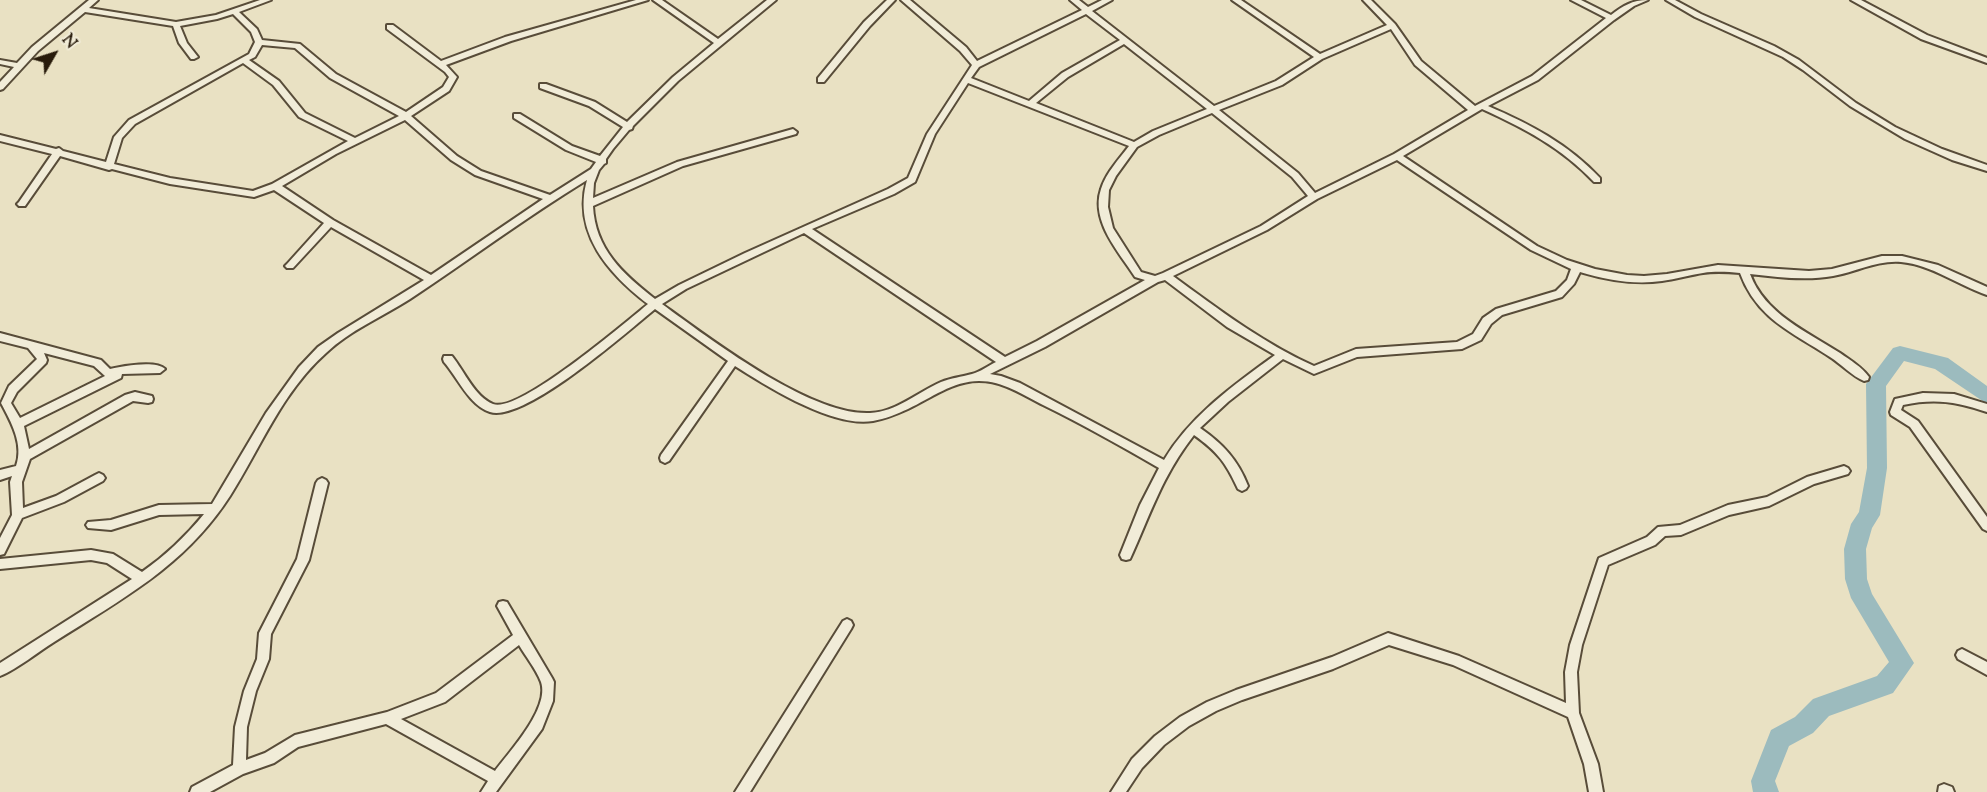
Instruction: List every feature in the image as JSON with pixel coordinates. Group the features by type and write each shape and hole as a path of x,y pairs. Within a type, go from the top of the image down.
{"street":[{"path":"0,87 35,49 94,0"},
{"path":"82,9 176,24 235,12 267,0"},
{"path":"440,64 508,39 644,0"},
{"path":"657,0 719,43"},
{"path":"0,670 141,578 193,536 214,509 269,418 321,350 594,171 629,127 719,43 772,0"},
{"path":"821,80 867,24 891,0"},
{"path":"905,0 963,49 976,65"},
{"path":"1074,0 1294,176 1314,197"},
{"path":"448,358 462,374 474,395 491,409 504,410 522,402 622,333 655,304 756,251 912,180 931,134 976,65 1108,0"},
{"path":"1236,0 1318,57"},
{"path":"1367,0 1392,26 1418,63 1477,108 1554,141 1583,164 1597,180"},
{"path":"1575,0 1611,18"},
{"path":"977,376 1155,279 1166,276 1264,228 1314,197 1397,156 1477,108 1536,78 1611,18 1631,4 1644,0"},
{"path":"1670,0 1690,12 1787,56 1816,74 1863,111 1891,127 1948,157 1987,168"},
{"path":"1855,0 1924,37 1987,61"},
{"path":"235,12 254,31 259,42"},
{"path":"176,24 183,43 194,57"},
{"path":"1155,279 1138,275 1131,266 1108,228 1103,207 1112,175 1134,145 1156,133 1279,83 1318,57 1392,26"},
{"path":"0,138 59,151 109,167 170,181 254,194 275,186 354,141 406,116 430,102 451,82 451,74 440,64 390,27"},
{"path":"1030,104 1073,69 1125,40"},
{"path":"109,167 118,137 132,122 245,61 252,55 259,42"},
{"path":"259,42 297,46 333,76 406,116 454,158 478,173 550,198"},
{"path":"245,61 276,83 302,115 354,141"},
{"path":"0,62 19,66"},
{"path":"966,79 1134,145"},
{"path":"543,86 592,104 629,127"},
{"path":"517,116 569,148 603,161"},
{"path":"588,204 681,164 793,132"},
{"path":"22,204 59,151"},
{"path":"1397,156 1534,248 1576,267 1599,274 1631,279 1660,278 1718,268 1809,276 1838,273 1889,259 1904,259 1933,268 1987,291"},
{"path":"594,171 588,204 591,230 602,252 626,280 655,304 734,360 826,409 853,418 873,417 956,379 977,376 1002,380 1108,433 1167,467"},
{"path":"275,186 330,222 432,279"},
{"path":"290,266 330,222"},
{"path":"805,229 1004,362"},
{"path":"1166,276 1231,324 1282,355 1314,370 1356,353 1458,346 1477,337 1487,321 1499,312 1559,294 1571,282 1576,267"},
{"path":"1745,272 1747,283 1767,309 1846,361 1864,377"},
{"path":"0,337 33,348 97,363 108,373 129,369 160,369"},
{"path":"0,550 18,515 15,493 19,470 25,456 18,424 8,409 4,395 42,360 33,348"},
{"path":"1126,555 1136,528 1167,467 1193,429 1219,403 1282,355"},
{"path":"665,458 708,393 734,360"},
{"path":"18,424 129,369"},
{"path":"1987,408 1964,398 1929,395 1899,402 1895,412 1914,424 1987,526"},
{"path":"25,456 129,398 135,396 148,399"},
{"path":"1193,429 1221,448 1228,456 1237,470 1242,486"},
{"path":"0,475 19,470"},
{"path":"1596,792 1591,764 1573,713 1571,672 1576,645 1603,562 1651,542 1662,531 1681,530 1728,510 1769,501 1811,480 1844,471"},
{"path":"18,515 60,499 99,478"},
{"path":"239,769 241,728 250,691 263,659 265,633 303,560 322,483"},
{"path":"92,525 111,525 159,510 214,509"},
{"path":"0,564 91,555 109,558 141,578"},
{"path":"488,792 537,724 547,701 548,682 519,638 503,606"},
{"path":"742,792 847,625"},
{"path":"197,792 239,769 269,758 295,741 387,718 440,699 519,638"},
{"path":"1118,792 1143,754 1162,735 1194,715 1233,696 1335,662 1388,639 1455,660 1573,713"},
{"path":"1962,655 1987,669"},
{"path":"387,718 497,779"}],"waterway":[{"path":"1766,792 1763,781 1780,738 1804,725 1821,707 1885,685 1902,663 1862,598 1856,579 1855,549 1862,524 1869,515 1877,468 1876,384 1900,353 1941,363 1987,396"}]}
